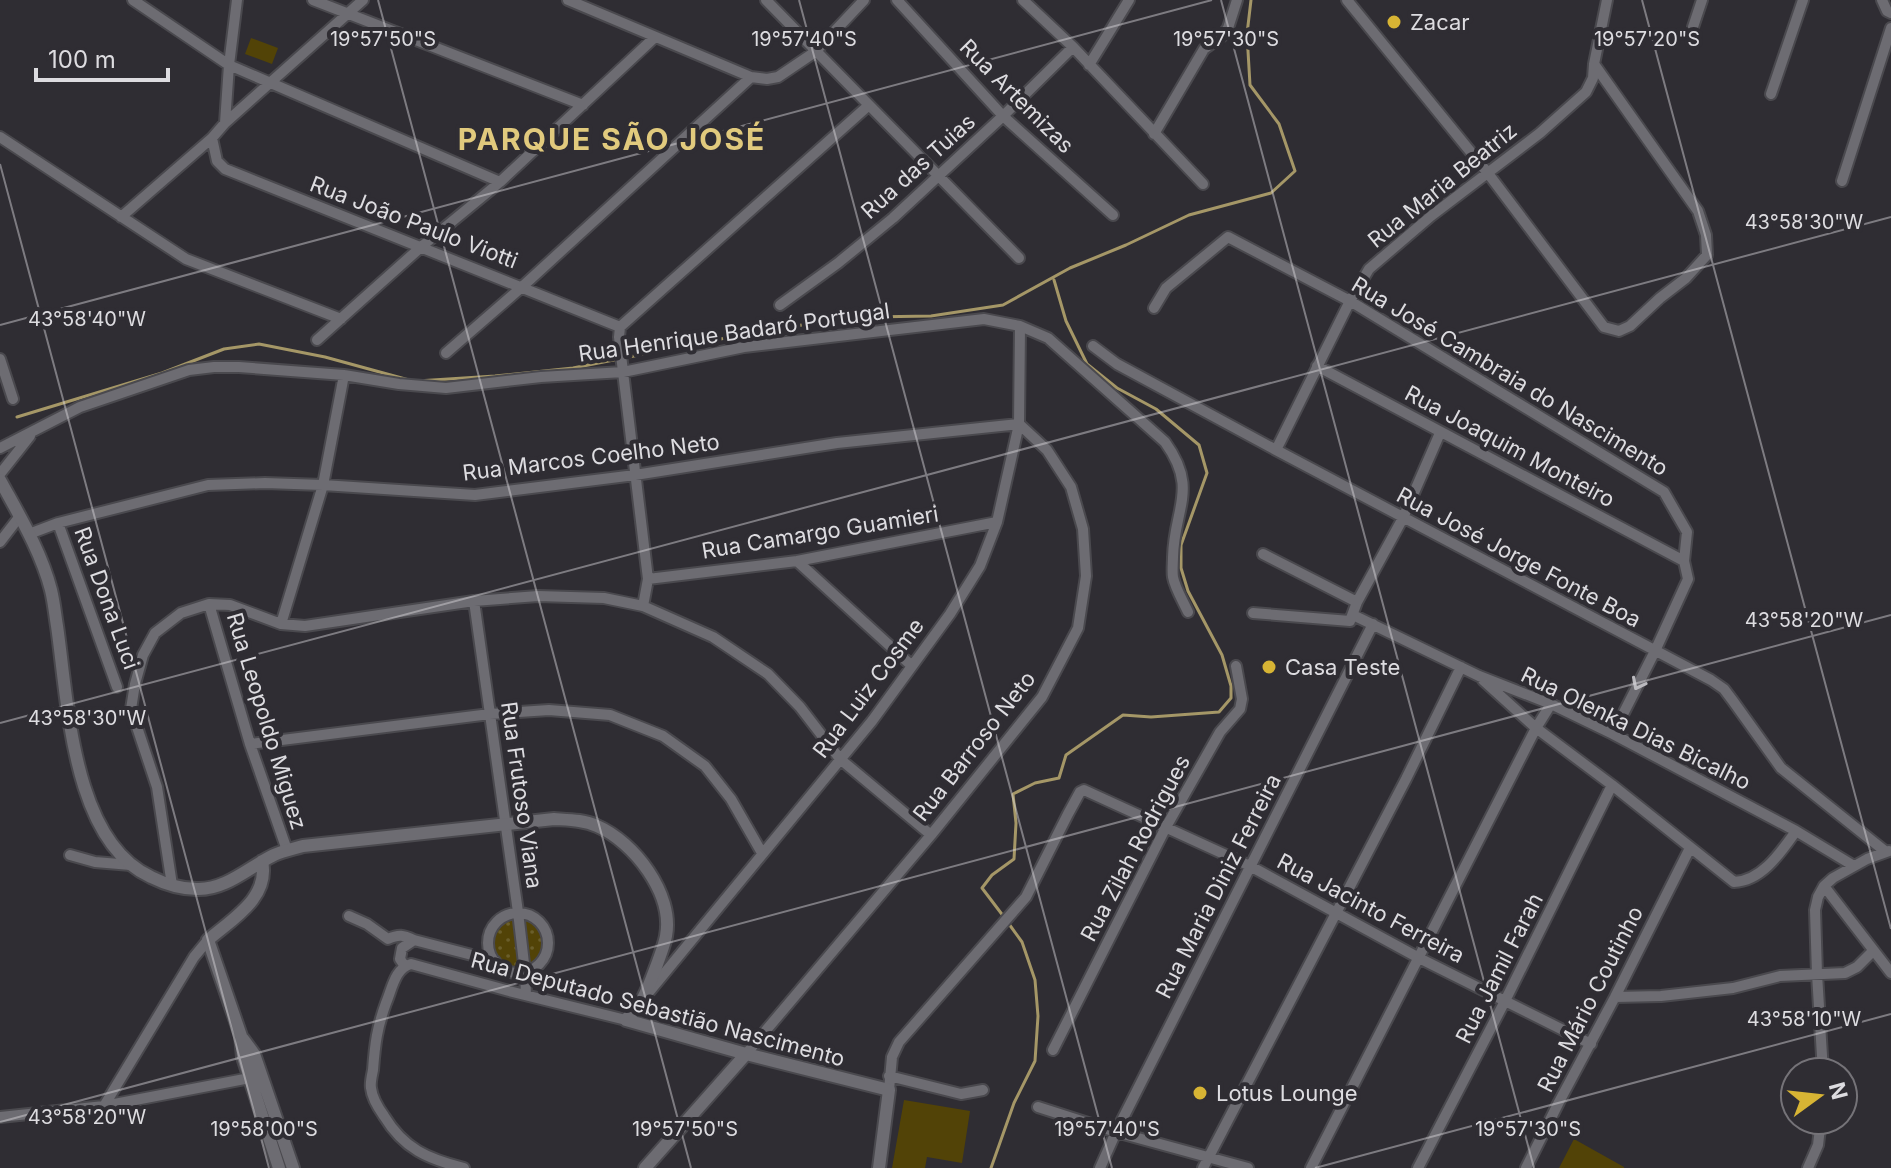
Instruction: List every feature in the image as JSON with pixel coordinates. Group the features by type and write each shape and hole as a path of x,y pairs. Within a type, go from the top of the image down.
{"street":[{"path":"133,0 229,65 500,182"},
{"path":"225,123 237,0"},
{"path":"313,0 583,105"},
{"path":"121,217 363,0"},
{"path":"568,0 751,77 767,79 778,77 815,52 864,0"},
{"path":"766,0 1019,258"},
{"name":"Rua Artemizas","path":"897,0 1003,116 1113,215"},
{"path":"1023,0 1073,47 1203,184"},
{"path":"1089,65 1129,0"},
{"path":"1154,134 1204,49 1228,28 1237,0"},
{"path":"1347,0 1487,172 1604,327 1619,331 1630,326 1686,278 1707,255 1706,235 1698,211 1594,64"},
{"name":"Rua Maria Beatriz","path":"1276,450 1369,269 1431,216 1540,133 1586,92 1593,78 1607,0"},
{"path":"1693,27 1702,0"},
{"path":"1771,94 1803,0"},
{"path":"1882,0 1891,13"},
{"path":"1842,181 1891,28"},
{"path":"317,340 421,247 500,182 655,37"},
{"name":"Rua das Tuias","path":"780,305 893,218 1073,47"},
{"path":"446,353 751,77"},
{"path":"643,606 648,579 620,332 869,105"},
{"path":"0,137 186,259 341,319"},
{"name":"Rua João Paulo Viotti","path":"212,138 217,161 225,169 523,286 620,332"},
{"name":"Rua José Cambraia do Nascimento","path":"1154,308 1166,288 1228,237 1350,301 1664,492 1687,532 1684,561 1688,579 1613,734"},
{"name":"Rua Henrique Badaró Portugal","path":"0,448 80,407 189,370 239,367 344,375 446,388 623,370 744,347 984,319 1020,326 1048,338 1165,442 1176,457 1183,480 1183,494 1173,544 1173,577 1188,612"},
{"name":"Rua Luiz Cosme","path":"626,1020 872,721 950,614 980,566 997,522 1019,424 1020,326"},
{"name":"Rua José Jorge Fonte Boa","path":"1093,346 1117,364 1276,450 1711,680 1724,689 1781,768 1889,851"},
{"path":"0,359 13,399"},
{"name":"Rua Joaquim Monteiro","path":"1317,366 1684,561"},
{"path":"281,624 323,485 344,375"},
{"name":"Rua Marcos Coelho Neto","path":"29,534 58,523 208,485 323,485 475,495 635,475 837,443 1019,424"},
{"name":"Rua Barroso Neto","path":"746,1054 931,835 1042,697 1078,628 1086,576 1083,529 1071,487 1047,450 1019,424"},
{"name":"Rua Henrique Badaró Portugal","path":"0,474 34,431"},
{"path":"1352,618 1357,602 1403,518 1440,433"},
{"path":"0,480 29,534 52,591 77,765 94,816 113,847 131,865 172,885 201,890 217,886 262,861 303,846 554,819 594,824 625,843 641,861 658,889 666,919 666,936 642,999"},
{"path":"0,542 20,516"},
{"name":"Rua Camargo Guamieri","path":"648,579 797,561 997,522"},
{"name":"Rua Dona Luci","path":"58,523 117,687"},
{"path":"1263,554 1357,602"},
{"path":"797,561 912,666"},
{"path":"172,885 157,787 131,709 143,655 155,633 181,613 209,604 230,605 281,624 305,626 474,601 538,596 604,598 643,606 713,637 768,674 800,707 840,759 931,835"},
{"name":"Rua Frutoso Viana","path":"474,601 518,912 526,995"},
{"name":"Rua Leopoldo Miguez","path":"209,604 250,744 287,850"},
{"name":"Rua Olenka Dias Bicalho","path":"1253,613 1352,618 1373,624 1479,676 1551,704 1613,734 1796,831 1854,866"},
{"name":"Rua Maria Diniz Ferreira","path":"1100,1168 1373,624"},
{"name":"Rua Zilah Rodrigues","path":"1053,1050 1166,827 1218,735 1240,709 1242,699 1236,666"},
{"path":"1205,1163 1461,667"},
{"path":"1479,676 1536,728 1734,882 1743,882 1764,868 1796,831"},
{"path":"1311,1168 1551,704"},
{"path":"250,744 490,714 549,710 610,715 663,736 705,766 731,799 762,853"},
{"name":"Rua Jamil Farah","path":"1418,1168 1612,785"},
{"name":"Rua Jacinto Ferreira","path":"889,1076 892,1057 899,1042 1026,897 1080,792 1087,790 1250,866 1419,958 1591,1044"},
{"name":"Rua Mário Coutinho","path":"1526,1168 1690,848"},
{"path":"1822,1056 1815,910 1818,897 1833,878 1889,851"},
{"path":"70,855 95,862 131,865"},
{"path":"104,1106 194,957 208,940 255,899 263,879 262,861"},
{"path":"1824,886 1891,973"},
{"path":"495,961 489,948 489,934 495,922 507,914 518,912 533,916 543,926 548,938 544,958 525,972"},
{"name":"Rua Deputado Sebastião Nascimento","path":"349,916 388,939 391,951 402,962 889,1090"},
{"name":"Rua Deputado Sebastião Nascimento","path":"388,939 403,935 495,961 514,972 525,972"},
{"path":"208,940 241,1036 243,1057 255,1077 293,1168"},
{"path":"414,940 402,948 402,962 377,1030 371,1089 393,1131 405,1143 423,1155 464,1168"},
{"path":"1615,997 1661,996 1733,988 1780,976 1845,973 1857,967 1873,951"},
{"path":"645,1168 746,1054"},
{"path":"879,1168 889,1076 961,1094 983,1090"},
{"path":"0,1117 104,1106 255,1077"},
{"path":"255,1077 279,1168"},
{"path":"1038,1107 1205,1163 1248,1168"},
{"path":"1808,1168 1819,1136"}],"shaded area":[{"path":"251,38 278,48 272,64 245,54"},
{"path":"518,913 529,915 539,922 546,932 546,954 539,964 529,971 518,973 507,971 497,964 490,954 488,943 490,932 497,922 507,915"},
{"path":"904,1100 970,1111 962,1163 927,1157 925,1168 892,1168"},
{"path":"1574,1139 1624,1167 1624,1168 1559,1168"}],"waterway":[{"path":"417,381 573,368 777,328 869,317 931,316 1003,305 1070,268 1189,215 1271,193 1295,171 1279,124 1250,85 1247,34 1251,0"},
{"path":"1004,917 982,888 992,875 1014,859 1016,823 1013,794 1035,783 1059,778 1066,755 1123,715 1151,717 1219,712 1231,698 1231,686 1222,655 1188,591 1181,568 1181,545 1207,473 1199,445 1156,409 1117,388 1087,364 1066,321 1054,280"},
{"path":"17,417 162,373 224,349 259,344 325,357 409,380"},
{"path":"991,1168 1014,1103 1035,1061 1038,1016 1035,980 1022,942 1009,924"}],"place":[{"name":"Zacar","path":"1394,22"},
{"name":"Casa Teste","path":"1269,667"},
{"name":"Lotus Lounge","path":"1200,1093"}],"district":[{"name":"PARQUE SÃO JOSÉ","path":"612,139"}]}
